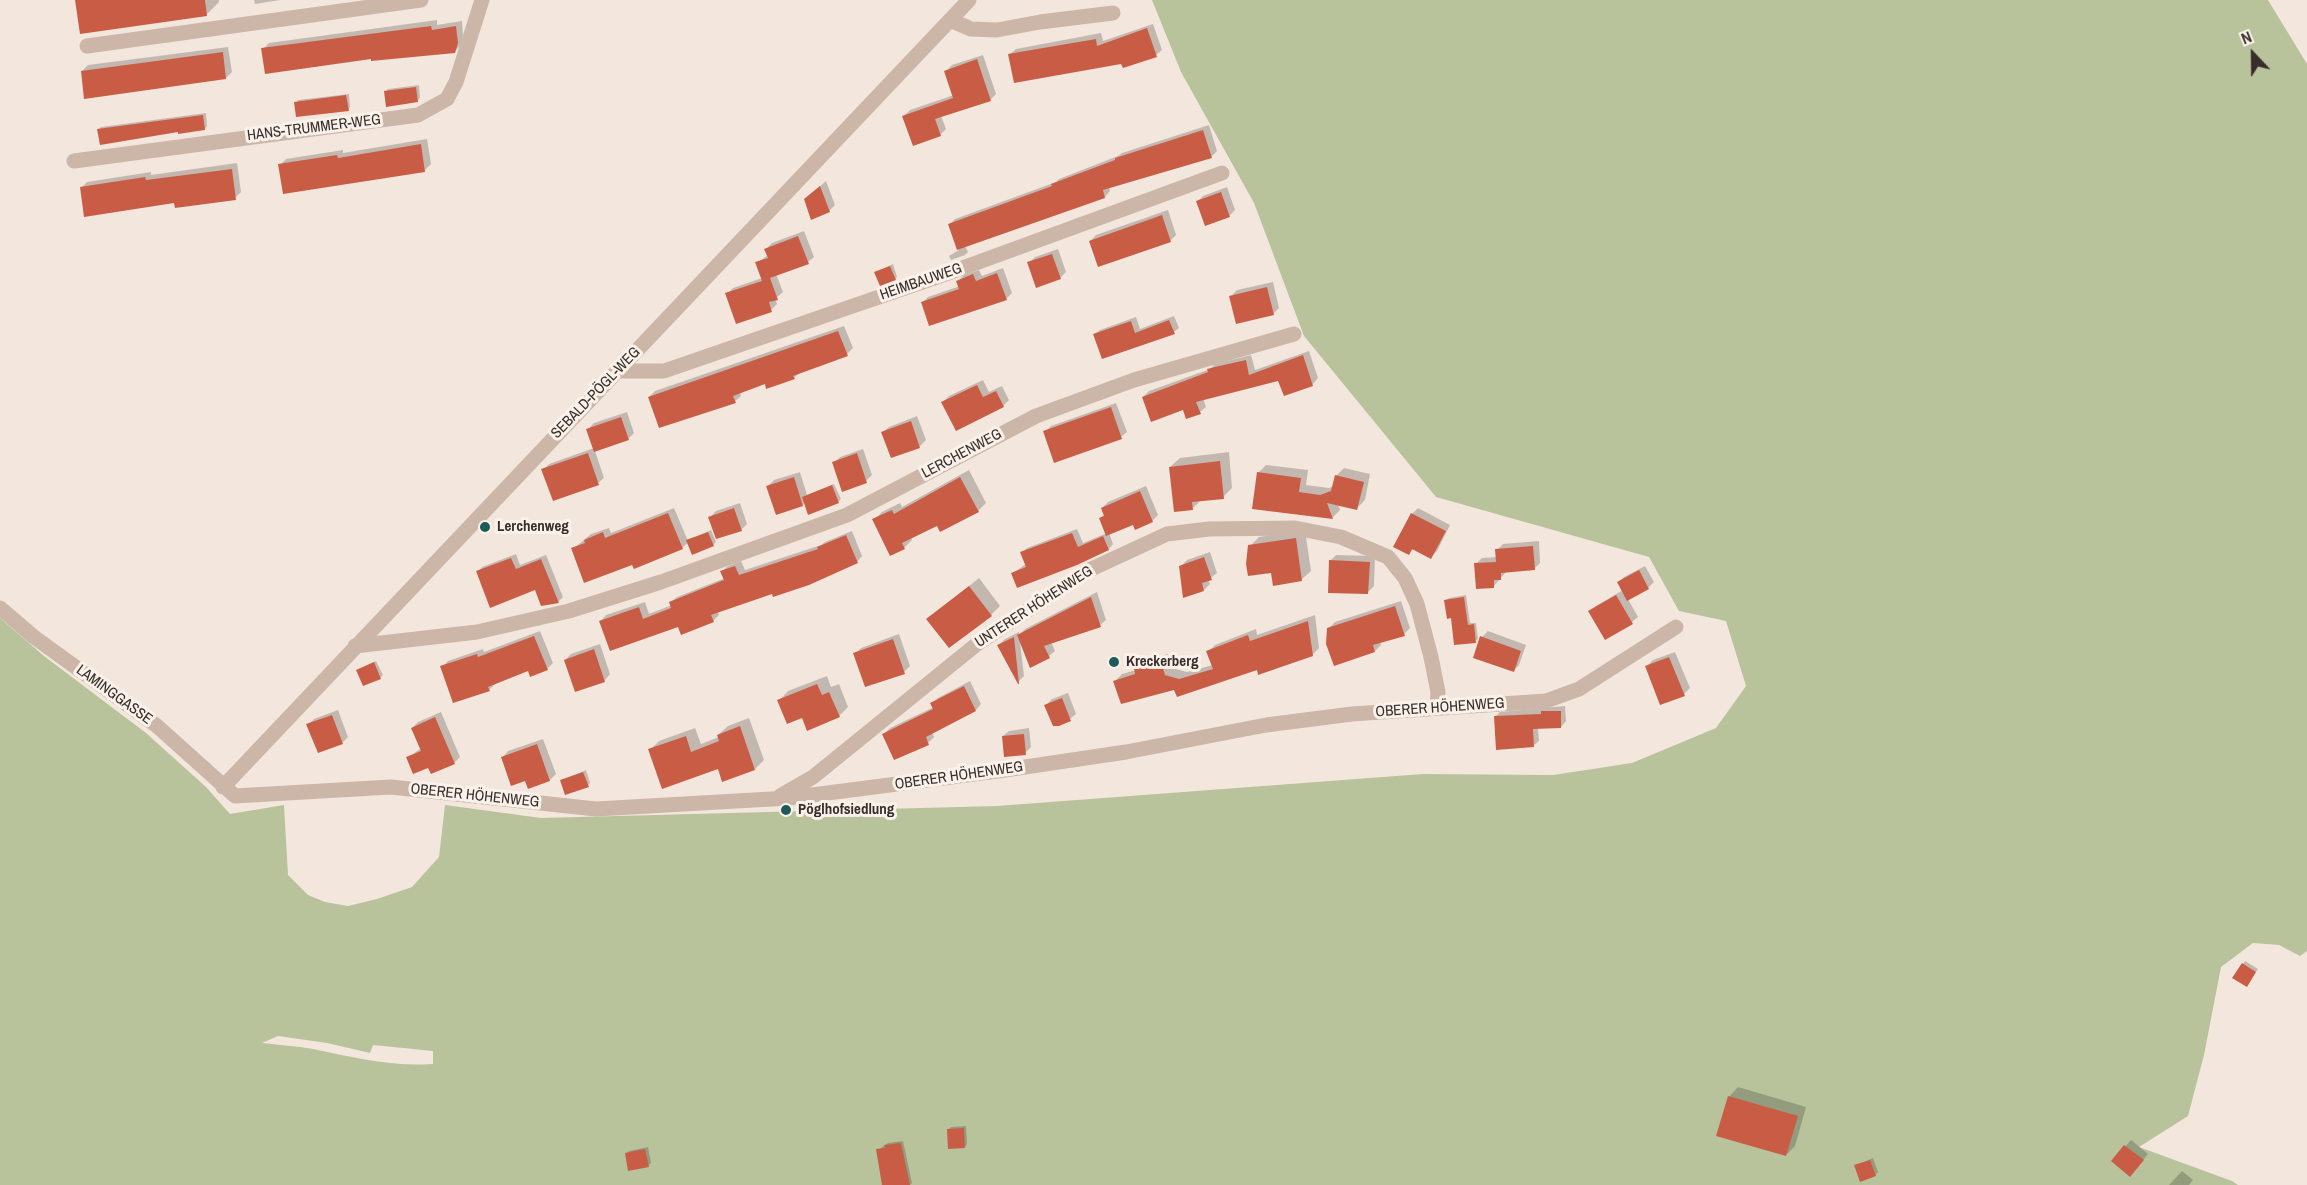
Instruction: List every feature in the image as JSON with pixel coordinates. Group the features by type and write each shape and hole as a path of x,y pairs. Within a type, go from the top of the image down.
{"street":[{"path":"87,46 421,0"},
{"name":"HANS-TRUMMER-WEG","path":"74,161 418,115 447,99 456,82 482,0"},
{"name":"SEBALD-PÖGL-WEG","path":"223,787 969,0"},
{"path":"950,20 971,29 997,30 1052,20 1113,13"},
{"name":"HEIMBAUWEG","path":"617,371 664,371 946,274 1222,173"},
{"name":"LERCHENWEG","path":"355,646 477,632 569,611 661,582 847,515 1036,416 1134,380 1294,334"},
{"name":"UNTERER HÖHENWEG","path":"775,799 813,777 977,644 1087,571 1167,534 1209,529 1295,528 1341,537 1388,557 1405,578 1418,604 1438,692 1437,707"},
{"name":"LAMINGGASSE","path":"0,608 34,637 157,726 223,787"},
{"name":"OBERER HÖHENWEG","path":"223,787 235,796 391,787 596,809 775,799 1005,770 1126,752 1266,725 1352,714 1546,701 1580,689 1676,627"}],"green space":[{"path":"1152,0 2268,0 2307,64 2307,951 2300,956 2279,945 2253,943 2221,967 2204,1055 2188,1116 2139,1147 2238,1185 0,1185 0,618 44,656 146,733 206,787 230,814 284,805 288,875 308,895 325,902 348,906 412,887 439,857 445,805 541,818 997,806 1423,774 1553,775 1632,763 1716,728 1746,686 1726,621 1679,611 1649,557 1436,497 1304,336 1254,203 1181,72","holes":["278,1036 327,1043 370,1053 373,1045 433,1051 433,1064 387,1063 307,1048 262,1043"]}],"building":[{"path":"75,0 205,0 207,16 80,34"},
{"path":"431,26 432,30 456,26 458,43 455,53 371,61 371,59 265,74 261,48"},
{"path":"1147,28 1157,57 1123,68 1121,64 1014,83 1008,54 1096,39 1097,46"},
{"path":"223,52 226,79 84,99 81,71"},
{"path":"977,59 991,101 935,119 941,136 913,146 902,116 953,98 944,71"},
{"path":"416,87 418,102 386,107 384,91"},
{"path":"346,95 349,111 296,117 294,102"},
{"path":"203,115 205,130 178,134 178,132 100,145 97,129"},
{"path":"1203,130 1212,158 1103,190 1105,198 957,250 948,224 1052,186 1051,184 1115,160 1115,158"},
{"path":"421,144 425,172 283,194 278,164 337,155 338,158"},
{"path":"232,169 236,200 175,208 174,203 84,217 80,187 145,177 146,180"},
{"path":"820,186 830,212 811,220 804,199"},
{"path":"1221,192 1230,217 1205,226 1196,201"},
{"path":"1162,215 1171,242 1098,267 1089,241"},
{"path":"798,236 809,264 770,278 778,300 769,302 772,312 736,324 725,293 762,281 755,262 768,258 764,249"},
{"path":"1052,254 1061,279 1036,288 1027,262"},
{"path":"890,266 896,280 880,286 874,272"},
{"path":"997,273 1007,300 929,326 921,302 959,289 956,281 973,274 976,281"},
{"path":"1267,287 1274,315 1236,324 1229,296"},
{"path":"1169,320 1175,334 1102,359 1093,334 1131,321 1135,333"},
{"path":"838,331 848,356 793,376 795,379 766,389 765,384 733,396 736,403 659,428 648,397"},
{"path":"1303,355 1313,386 1284,396 1278,381 1196,402 1201,414 1186,419 1183,410 1151,422 1142,397 1208,372 1207,369 1246,360 1249,375"},
{"path":"977,385 983,397 996,391 1004,407 956,431 941,402"},
{"path":"1111,407 1122,439 1054,463 1043,431"},
{"path":"621,417 629,440 594,452 586,429"},
{"path":"911,421 920,448 891,458 881,432"},
{"path":"588,453 599,485 553,501 541,469"},
{"path":"857,453 867,483 842,492 832,462"},
{"path":"1220,461 1224,499 1192,502 1193,510 1174,512 1169,467"},
{"path":"1257,472 1301,478 1299,492 1320,495 1331,491 1335,475 1364,482 1357,510 1327,503 1333,519 1252,509"},
{"path":"794,477 803,506 776,515 766,486"},
{"path":"960,477 979,512 940,532 937,526 902,543 905,549 890,556 872,519 892,510 894,514"},
{"path":"832,485 839,503 808,515 802,497"},
{"path":"1140,491 1153,522 1135,530 1133,525 1106,536 1099,518 1104,516 1101,508"},
{"path":"734,508 742,531 716,539 708,517"},
{"path":"668,513 683,549 634,569 632,565 584,583 571,548 603,532 605,538"},
{"path":"1411,513 1446,531 1431,559 1412,549 1409,555 1393,547"},
{"path":"708,532 714,546 692,555 686,540"},
{"path":"1072,533 1078,547 1103,536 1109,550 1017,588 1011,573 1026,567 1020,552"},
{"path":"846,535 858,563 809,585 773,597 772,594 711,615 714,622 681,635 678,627 610,651 599,621 639,607 643,619 671,608 669,602 724,580 720,571 735,566 739,575 818,549 817,547"},
{"path":"1296,538 1302,581 1273,586 1271,573 1248,576 1246,564 1248,545"},
{"path":"1533,546 1535,570 1501,573 1501,580 1494,580 1494,588 1476,589 1474,563 1496,562 1495,549"},
{"path":"1204,557 1212,580 1202,583 1204,591 1183,598 1179,566"},
{"path":"511,558 516,569 541,559 559,603 541,606 535,590 490,608 476,571"},
{"path":"1329,560 1370,562 1368,594 1328,593"},
{"path":"1639,570 1649,589 1627,601 1617,582"},
{"path":"969,586 992,616 949,648 926,619"},
{"path":"1616,595 1633,624 1605,640 1588,611"},
{"path":"1091,597 1101,627 1044,646 1050,658 1030,668 1017,635"},
{"path":"1464,597 1468,625 1474,624 1476,643 1454,645 1451,618 1447,619 1444,600"},
{"path":"1395,606 1405,636 1373,645 1375,652 1334,666 1326,644 1327,628"},
{"path":"1308,621 1313,656 1258,675 1257,670 1177,697 1174,690 1121,704 1113,681 1135,674 1134,668 1161,661 1165,675 1179,679 1213,669 1206,651 1248,635 1250,641"},
{"path":"534,636 548,670 530,677 528,671 488,687 490,691 453,703 440,666 477,654 478,657"},
{"path":"1480,636 1521,651 1514,672 1473,658"},
{"path":"1014,637 1019,684 997,645"},
{"path":"893,639 905,674 865,687 853,653"},
{"path":"594,649 605,682 575,692 564,660"},
{"path":"1669,657 1685,696 1660,705 1645,666"},
{"path":"374,662 381,679 363,686 356,670"},
{"path":"817,684 822,695 829,692 840,717 807,731 802,718 787,724 777,700"},
{"path":"964,686 976,711 926,737 929,745 894,760 882,734 933,709 930,703"},
{"path":"1062,698 1071,721 1053,726 1044,705"},
{"path":"1541,711 1561,711 1561,728 1533,729 1534,747 1496,750 1494,716 1541,714"},
{"path":"332,715 343,744 318,753 306,724"},
{"path":"435,717 455,764 431,774 428,768 413,774 406,757 421,751 411,728"},
{"path":"740,726 755,770 722,782 718,769 662,789 648,749 686,736 691,752 719,741 717,735"},
{"path":"1024,734 1026,755 1004,757 1002,736"},
{"path":"537,744 550,781 528,789 525,781 511,786 501,757"},
{"path":"583,772 589,787 565,795 560,780"},
{"path":"2242,963 2256,972 2247,987 2232,978"},
{"path":"1728,1096 1798,1116 1786,1156 1716,1136"},
{"path":"964,1128 965,1148 948,1149 947,1129"},
{"path":"901,1143 910,1185 882,1185 876,1149 885,1148 884,1145"},
{"path":"2124,1145 2144,1160 2130,1177 2111,1161"},
{"path":"645,1149 649,1167 628,1171 625,1153"},
{"path":"1870,1160 1876,1176 1860,1182 1854,1165"}],"place":[{"name":"Lerchenweg","path":"485,527"},
{"name":"Kreckerberg","path":"1114,662"},
{"name":"Pöglhofsiedlung","path":"786,810"}]}
